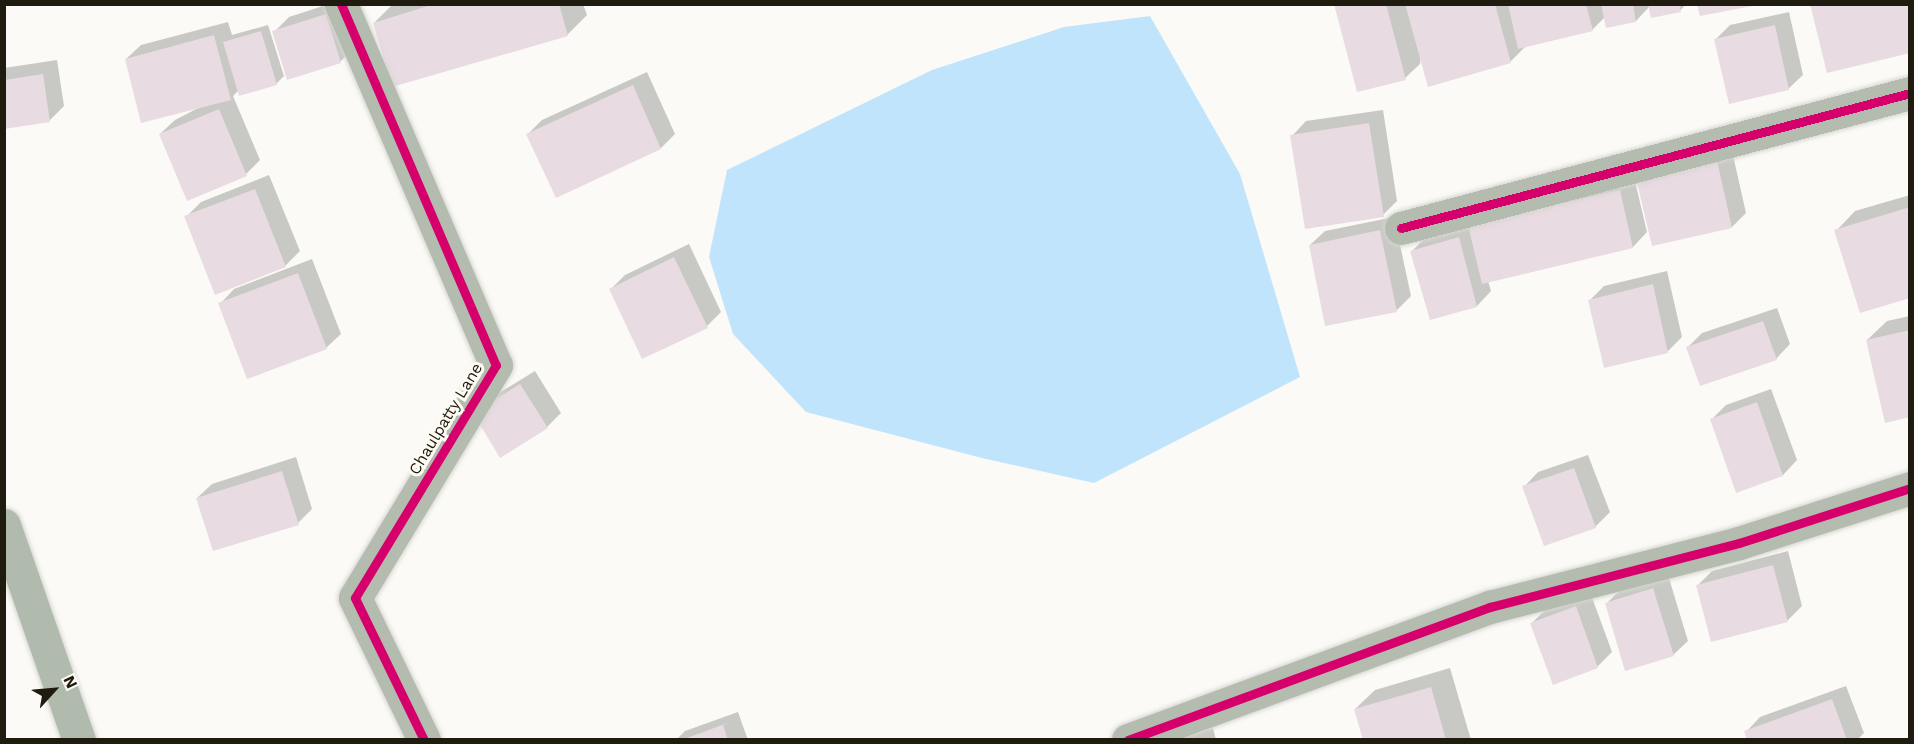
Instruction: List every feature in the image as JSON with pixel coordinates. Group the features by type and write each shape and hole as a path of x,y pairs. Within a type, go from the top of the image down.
{"main road":[{"path":"4,525 79,740"}],"street":[{"name":"Chaulpatty Lane","path":"341,4 496,365 355,598 424,740"},
{"path":"1401,228 1910,93"},
{"path":"1128,740 1490,607 1739,543 1910,488"}],"water":[{"path":"1150,16 1240,174 1300,377 1094,483 982,458 806,412 733,334 709,257 727,170 932,70 1064,27"}],"building":[{"path":"434,4 559,4 568,36 392,87 373,23"},
{"path":"1334,4 1386,4 1406,80 1357,92"},
{"path":"1405,4 1495,4 1511,63 1428,87"},
{"path":"1508,4 1586,4 1593,31 1518,49"},
{"path":"1601,4 1633,4 1636,22 1606,28"},
{"path":"1648,4 1680,4 1681,12 1651,18"},
{"path":"1697,4 1752,4 1752,6 1700,16"},
{"path":"1810,4 1910,4 1910,53 1827,73"},
{"path":"326,14 341,63 287,80 272,31"},
{"path":"1775,25 1789,90 1729,104 1714,39"},
{"path":"261,31 277,85 239,96 223,42"},
{"path":"214,35 231,100 141,123 125,59"},
{"path":"43,74 50,122 4,129 4,80"},
{"path":"633,85 661,149 556,198 526,134"},
{"path":"219,109 247,176 187,201 159,134"},
{"path":"1369,123 1384,217 1305,229 1290,135"},
{"path":"1716,156 1732,228 1652,246 1635,174"},
{"path":"255,189 286,267 215,295 184,216"},
{"path":"1620,190 1633,248 1482,284 1468,225"},
{"path":"1910,207 1910,298 1860,313 1834,230"},
{"path":"1380,230 1397,312 1325,326 1309,245"},
{"path":"1459,237 1477,307 1430,320 1410,251"},
{"path":"674,257 708,328 642,359 609,289"},
{"path":"298,273 327,349 247,379 218,303"},
{"path":"1653,284 1668,353 1604,368 1588,300"},
{"path":"1763,321 1777,360 1700,386 1686,347"},
{"path":"1910,330 1910,417 1885,423 1866,340"},
{"path":"520,384 548,428 500,458 473,413"},
{"path":"1757,402 1783,476 1736,493 1710,419"},
{"path":"1574,468 1596,528 1544,546 1522,486"},
{"path":"282,471 299,525 213,551 196,498"},
{"path":"1773,565 1788,622 1711,642 1696,585"},
{"path":"1653,588 1674,656 1625,671 1605,603"},
{"path":"1576,606 1598,668 1553,685 1530,623"},
{"path":"1431,687 1446,740 1363,740 1354,709"},
{"path":"1832,699 1847,740 1747,740 1744,731"},
{"path":"723,725 728,740 684,740 684,739"}],"cycle path":[{"path":"341,4 496,365 355,598 424,740"},
{"path":"1401,228 1910,93"},
{"path":"1128,740 1490,607 1739,543 1910,488"}]}
